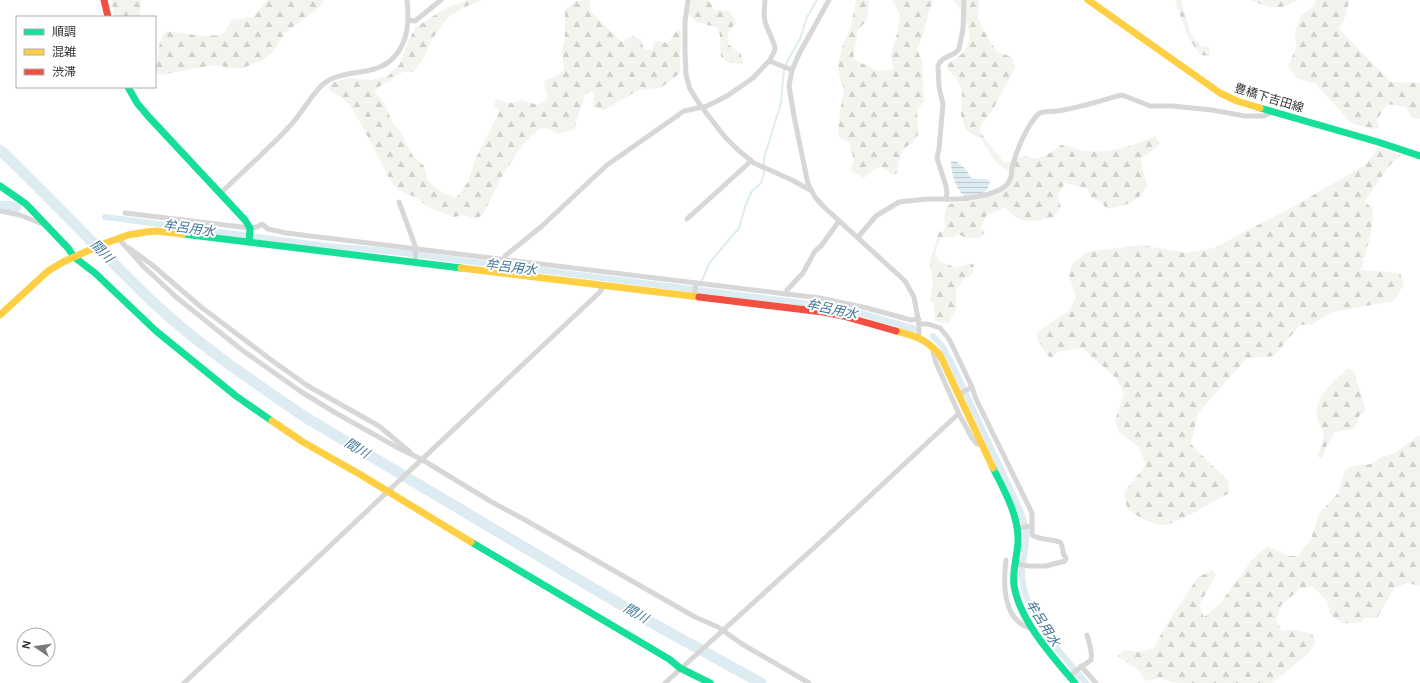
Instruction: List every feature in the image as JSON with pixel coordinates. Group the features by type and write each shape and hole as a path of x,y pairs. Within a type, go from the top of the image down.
{"street":[{"path":"104,0 108,16"},
{"path":"220,194 290,127 322,85 330,80 345,75 379,68 392,60 401,48 406,36 409,20 408,0"},
{"path":"409,20 415,21 441,0"},
{"path":"688,0 685,29 686,75 690,89 702,108 725,137 752,161 810,190"},
{"path":"503,271 505,256 542,226 607,166 684,111 702,108 727,96 753,78 770,60 774,50 774,44 765,22 765,0"},
{"path":"828,0 787,68 790,96 810,190 814,197 839,221 905,281 914,297 919,322 919,337"},
{"path":"946,200 946,186 937,158 943,104 939,87 938,66 943,59 955,54 960,49 964,29 964,0"},
{"name":"豊橋下吉田線","path":"1088,0 1220,93 1238,101 1378,142 1420,156"},
{"path":"770,60 787,68"},
{"path":"129,88 137,103 148,116 245,220 252,232"},
{"path":"858,237 876,216 899,202 927,199 960,200 995,192 1010,180 1012,167 1020,144 1035,118 1040,113 1082,106 1121,95 1150,106 1172,106 1212,110 1245,116 1264,116 1272,110"},
{"path":"687,219 752,161"},
{"path":"0,186 26,204 94,274 162,336 236,396 303,442 388,491 513,568 710,683"},
{"path":"399,202 416,249 415,260"},
{"path":"0,211 20,215 46,226"},
{"path":"125,213 252,232 415,260 823,312 856,319 919,337 934,347 961,393 1020,528 1014,587 1017,600 1034,629 1072,675 1075,683"},
{"path":"786,294 787,290 802,273 815,251 821,246 839,221"},
{"path":"0,315 43,275 77,256 116,238 144,231 252,232 262,224 268,229 286,233 786,294 840,302 936,326 940,328 949,340 982,412 1032,513 1033,519 1030,526 1034,537 1055,540 1062,544 1062,551 1066,558 1065,561 1046,566 1016,564"},
{"path":"116,238 176,297 264,366 300,391 490,501 527,520 722,631 809,683"},
{"path":"127,249 129,248 151,264 201,307 274,362 308,386 379,426 410,452 411,455"},
{"path":"694,295 698,284"},
{"path":"184,683 601,291 602,285"},
{"path":"934,347 933,352 936,363 972,438 977,444 983,444"},
{"path":"961,393 971,388"},
{"path":"665,683 956,416 960,414"},
{"path":"1020,528 1030,526"},
{"path":"1006,560 1005,578 1010,612 1025,628 1034,629"},
{"path":"1072,675 1092,658 1087,635"},
{"path":"1080,667 1096,683"}],"green space":[{"path":"111,0 141,0 140,16 115,16"},
{"path":"267,0 324,0 322,4 313,12 285,33 272,53 263,60 240,69 213,65 161,75 156,73 160,41 166,31 203,36 222,35 233,19 254,17"},
{"path":"467,0 483,0 462,8 447,18 431,41 425,56 414,72 403,72 377,88 375,93 384,103 393,123 400,131 413,156 424,166 428,181 445,194 456,198 468,182 475,160 499,113 500,110 493,106 497,99 509,103 515,103 521,100 538,105 548,99 544,85 545,80 558,75 564,69 562,50 565,38 565,10 575,1 590,0 590,11 622,42 633,36 641,40 644,49 652,50 654,41 668,43 678,29 681,33 680,73 662,87 637,91 604,110 593,107 594,93 590,91 585,95 574,129 558,134 549,129 541,128 532,135 518,151 501,178 483,214 476,219 464,215 454,217 430,208 415,197 398,190 389,178 350,105 343,98 331,92 328,87 332,83 348,78 371,80 388,76 400,64 415,28 446,8"},
{"path":"691,0 708,0 715,10 730,11 736,22 728,34 728,44 741,54 743,64 728,62 721,57 718,28 695,21 689,14"},
{"path":"856,0 869,0 867,21 858,29 853,59 878,71 893,69 891,54 897,34 900,14 892,0 934,0 929,10 924,32 917,49 922,61 924,102 917,110 918,134 913,143 903,151 897,173 892,175 882,167 875,169 864,178 851,171 854,160 849,142 838,136 844,90 839,74 838,63 843,45 851,26"},
{"path":"953,0 979,0 978,18 982,28 997,52 1012,57 1015,68 992,111 980,126 980,132 1003,161 1012,163 1023,156 1039,158 1061,145 1094,152 1121,148 1139,143 1155,136 1160,143 1156,148 1140,159 1147,185 1140,196 1131,203 1107,209 1101,202 1092,198 1087,188 1065,183 1057,196 1061,207 1053,218 1032,221 1021,220 1010,213 1005,207 986,216 981,227 985,232 979,238 967,238 957,234 954,237 941,237 935,254 939,261 956,268 970,263 974,265 973,274 962,280 956,291 956,309 948,324 935,321 934,304 930,300 933,284 930,261 939,232 944,231 946,209 951,204 977,200 991,195 1009,184 1009,173 996,162 981,139 966,130 961,116 962,90 956,78 947,69 948,64 965,50 968,44 969,30 965,17"},
{"path":"1175,0 1181,0 1191,34 1201,46 1210,47 1209,56 1200,55 1188,37"},
{"path":"1249,0 1297,0 1284,6 1273,7"},
{"path":"1316,0 1349,0 1346,15 1339,29 1391,82 1420,83 1420,119 1412,118 1406,107 1387,104 1377,120 1379,128 1371,129 1351,123 1316,84 1297,78 1288,66 1296,48 1295,31 1301,16 1314,6"},
{"path":"1379,148 1401,155 1389,166 1365,201 1373,210 1371,233 1361,270 1400,273 1404,284 1394,301 1332,312 1313,324 1300,325 1274,356 1247,358 1198,413 1191,444 1229,482 1229,493 1185,517 1168,524 1163,525 1153,523 1135,514 1127,508 1124,492 1146,465 1139,447 1119,432 1115,421 1124,393 1116,378 1082,348 1057,352 1051,358 1046,354 1036,336 1040,330 1069,311 1076,297 1069,275 1072,264 1087,252 1141,245 1186,253 1214,248 1296,205 1365,165"},
{"path":"1348,368 1354,371 1366,411 1359,416 1357,424 1352,429 1335,432 1326,447 1322,459 1317,456 1323,438 1322,430 1317,417 1319,401 1327,389"},
{"path":"1419,435 1420,586 1407,583 1394,588 1377,618 1366,618 1360,623 1342,623 1330,614 1327,601 1313,587 1301,588 1281,605 1276,621 1282,631 1296,630 1312,634 1316,642 1308,654 1272,683 1175,683 1160,678 1145,681 1139,670 1117,656 1124,650 1137,652 1154,648 1165,627 1198,577 1213,570 1216,575 1199,605 1204,617 1219,605 1251,561 1267,546 1290,556 1298,556 1311,539 1319,514 1339,492 1344,472 1352,466 1372,464 1382,457 1395,453"}],"shaded area":[{"path":"955,161 964,168 971,178 986,179 990,181 987,189 981,194 966,197 962,194 959,191 952,171 951,162"}],"waterway":[{"path":"700,291 702,280 710,262 739,228 746,204 752,191 761,183 764,174 764,158 781,103 784,70 800,39 807,17 817,0"},
{"name":"間川","path":"0,150 155,304 191,335 247,377 305,417 645,619 761,683"},
{"name":"牟呂用水","path":"0,206 16,207"},
{"name":"牟呂用水","path":"105,217 327,246 387,251 827,306 860,313 915,329"},
{"name":"牟呂用水","path":"933,336 942,346 951,362 1020,510 1025,528 1026,539 1022,573 1024,588 1029,603 1045,632 1086,683"}],"traffic: fast":[{"path":"129,88 137,103 148,116 245,220 250,228 249,242"},
{"path":"1260,108 1378,142 1420,156"},
{"path":"0,186 26,204 68,248 74,257 95,273 156,331 236,396 272,421"},
{"path":"183,234 461,268"},
{"path":"993,468 1010,502 1016,520 1018,545 1014,568 1014,585 1017,598 1030,625 1038,637 1075,683"},
{"path":"471,542 669,659 680,668 710,683"}],"traffic: slow":[{"path":"1088,0 1220,93 1237,101 1260,108"},
{"path":"0,315 48,271 63,262 103,244 128,235 146,232 156,231 183,234"},
{"path":"461,268 699,297"},
{"path":"896,331 920,339 930,345 940,355 993,468"},
{"path":"272,421 303,442 361,475 471,542"}],"traffic: jam":[{"path":"104,0 108,16"},
{"path":"699,297 823,312 896,331"}]}
